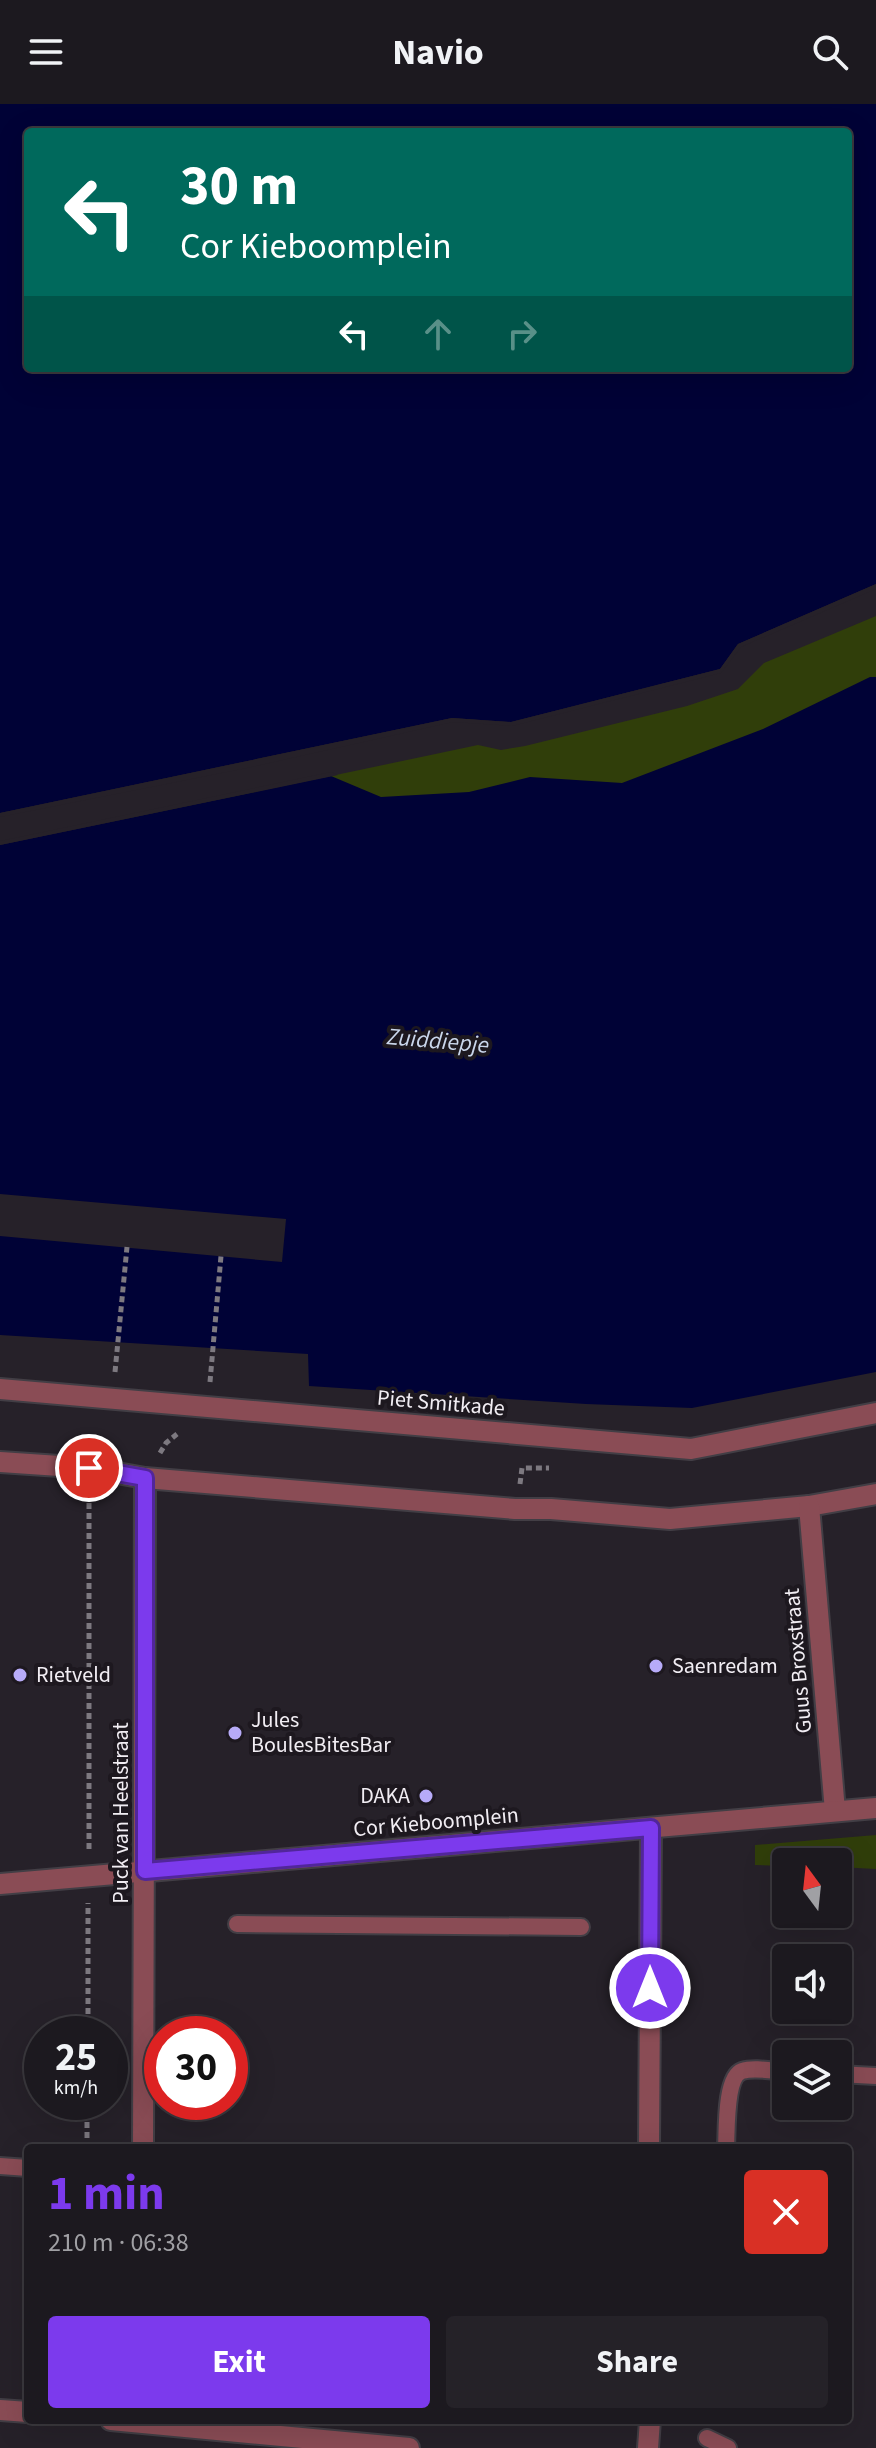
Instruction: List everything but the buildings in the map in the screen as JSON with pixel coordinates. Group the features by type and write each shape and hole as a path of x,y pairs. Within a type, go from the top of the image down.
{"street":[{"name":"Piet Smitkade","path":"0,1389 691,1449 876,1413"},
{"path":"0,1462 89,1468 145,1478 670,1519 809,1506 876,1494"},
{"name":"Puck van Heelstraat","path":"143,2144 145,1478"},
{"name":"Guus Broxstraat","path":"809,1506 835,1811"},
{"name":"Cor Kieboomplein","path":"0,1884 876,1808"},
{"path":"649,2144 651,1828"},
{"path":"0,2410 24,2412"},
{"path":"166,2424 409,2448"},
{"path":"648,2448 650,2424"}],"lane":[{"path":"237,1924 581,1927"},
{"path":"726,2144 730,2086 736,2074 744,2070 772,2071"},
{"path":"852,2075 876,2076"},
{"path":"0,2166 24,2168"},
{"path":"707,2438 728,2448"}],"path":[{"path":"118,1344 127,1247"},
{"path":"213,1349 221,1256"},
{"name":"Puck van Heelstraat","path":"88,2016 89,1468"},
{"path":"87,2120 87,2144"}],"green space":[{"path":"876,616 876,808 56,834 478,745 501,750 525,746 687,706 738,689 764,663"},
{"path":"876,1835 876,1869 852,1868 852,1848 772,1848 772,1866 755,1865 755,1845"}],"water":[{"path":"0,104 876,104 876,584 738,644 720,669 511,722 452,718 0,813"},
{"name":"Zuiddiepje","path":"870,677 876,677 876,1372 692,1408 586,1404 309,1386 308,1354 0,1335 0,845 331,776 381,797 469,792 530,777 622,783 763,729"}],"pier":[{"path":"876,584 876,589 741,647 721,673 512,726 453,722 247,768 0,817 0,813 452,718 511,722 720,669 738,644"},
{"path":"331,772 338,775 0,845 0,841"},
{"path":"0,1194 286,1219 282,1262 0,1236"}],"place":[{"name":"Saenredam","path":"656,1666"},
{"name":"Rietveld","path":"20,1675"},
{"name":"Jules BoulesBitesBar","path":"235,1733"},
{"name":"DAKA","path":"426,1796"}],"route":[{"path":"89,1468 145,1478 145,1871 651,1828 650,1988"}]}
